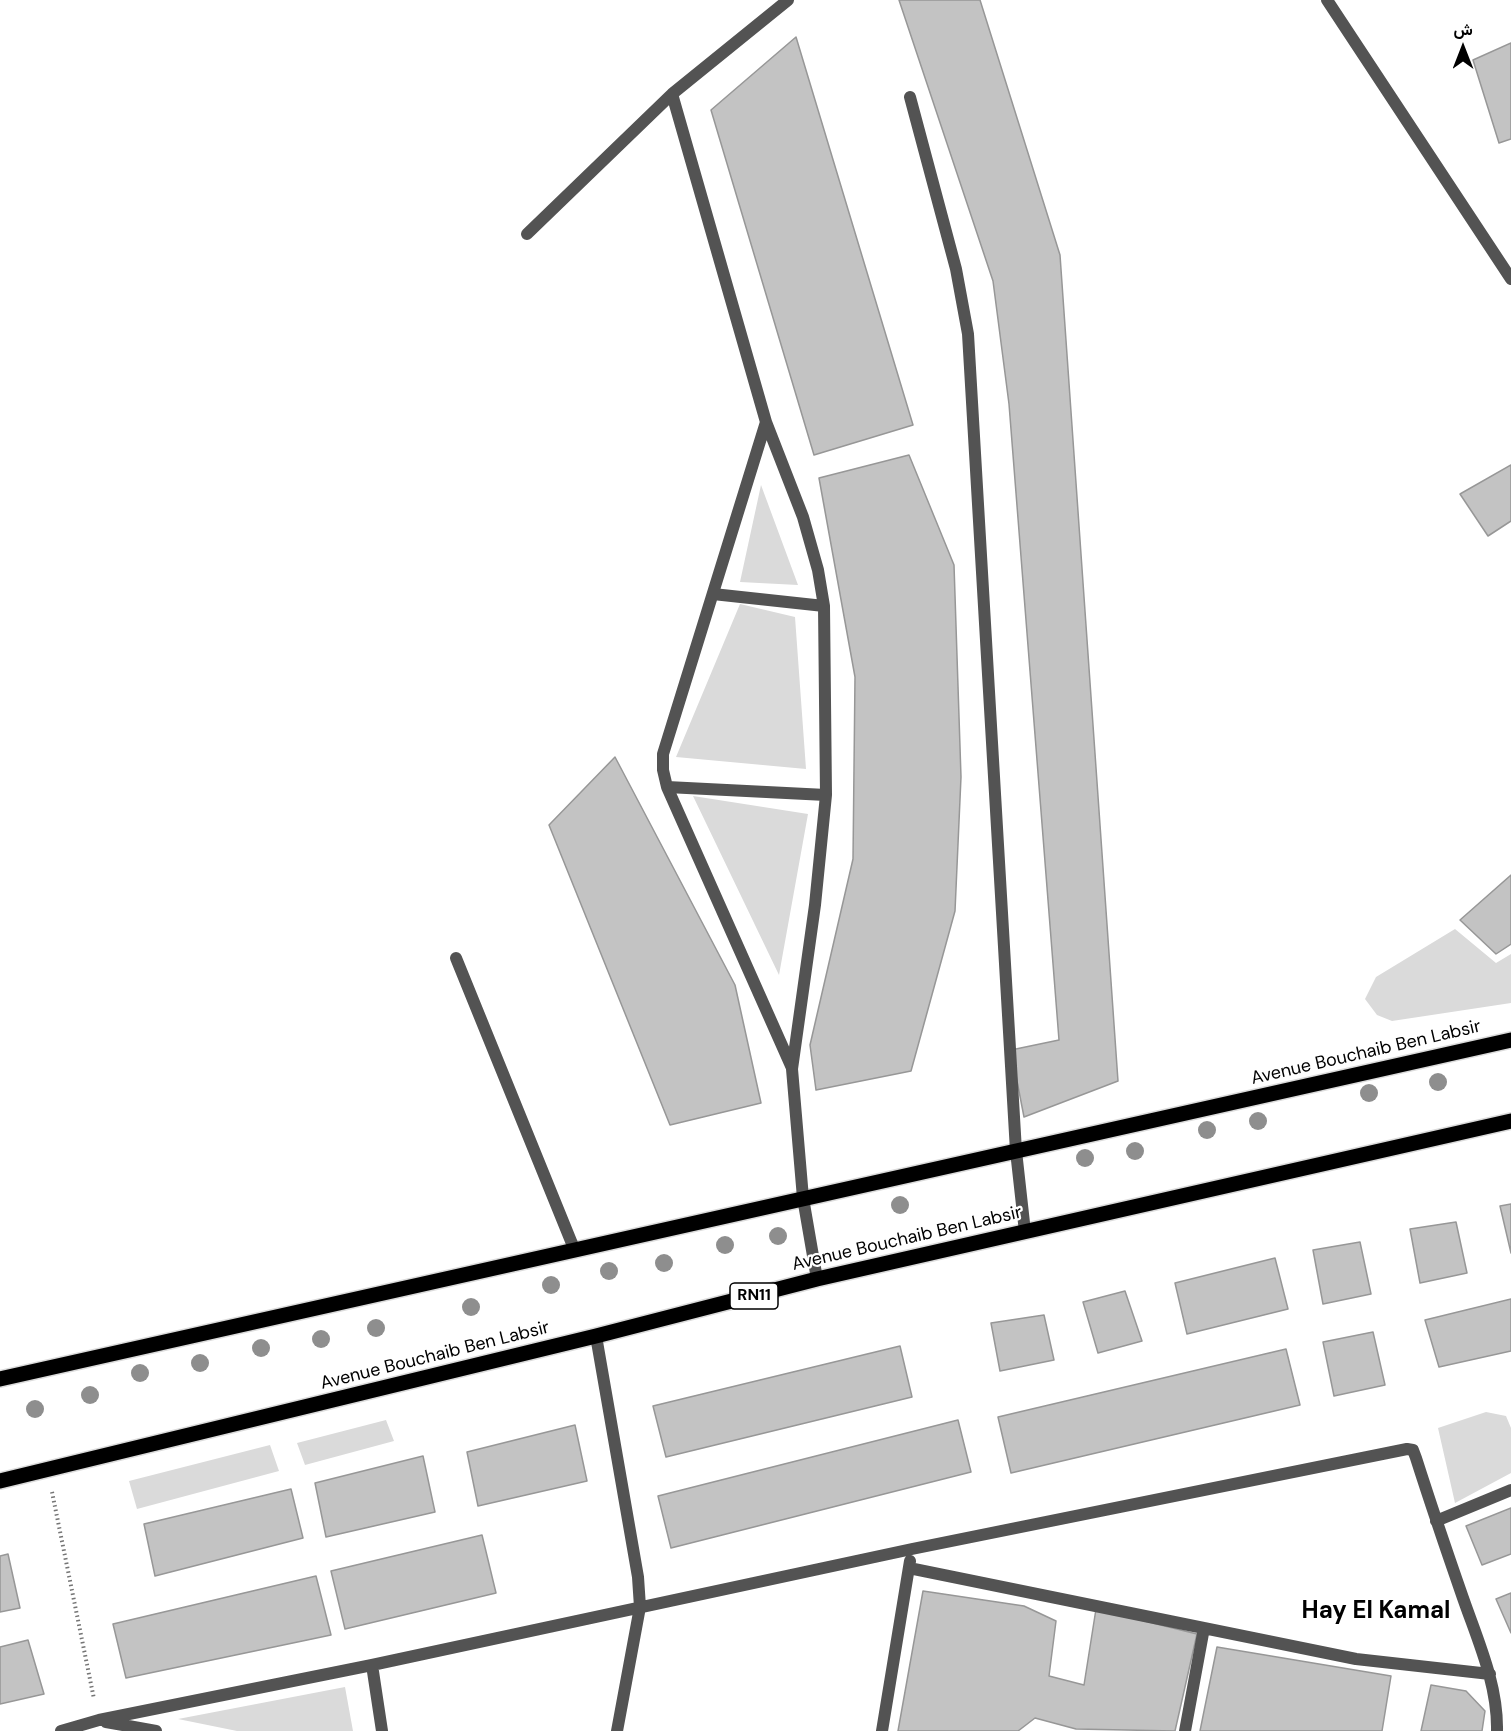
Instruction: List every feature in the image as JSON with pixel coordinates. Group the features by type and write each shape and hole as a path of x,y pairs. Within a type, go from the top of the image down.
{"main road":[{"name":"Avenue Bouchaib Ben Labsir","path":"0,1379 347,1299 575,1251 1511,1040"},
{"name":"Avenue Bouchaib Ben Labsir","path":"0,1481 596,1336 817,1279 1511,1121"}],"street":[{"path":"528,234 672,94 788,0"},
{"path":"1327,0 1511,278"},
{"path":"672,94 766,422 803,517 818,570 824,606 826,795 818,882 792,1069 803,1198 817,1279"},
{"path":"910,97 956,269 968,334 1016,1151 1025,1232"},
{"path":"766,422 663,754 663,770 667,787 792,1069"},
{"path":"713,594 824,606"},
{"path":"667,787 826,795"},
{"path":"456,958 575,1251"},
{"path":"596,1336 638,1577 640,1607 617,1731"},
{"path":"61,1731 99,1720 372,1665 912,1549 1407,1449 1413,1450 1490,1674 1497,1716 1497,1731"},
{"path":"1436,1521 1511,1490"},
{"path":"882,1731 912,1549"},
{"path":"909,1568 1356,1659 1490,1674"},
{"path":"1185,1731 1204,1628"},
{"path":"372,1665 382,1731"},
{"path":"99,1720 156,1731"}],"path":[{"path":"47,1471 99,1720"}],"shaded area":[{"path":"761,485 798,585 740,582"},
{"path":"740,604 795,617 806,769 676,757"},
{"path":"693,796 808,814 779,975"},
{"path":"1455,929 1496,963 1511,954 1511,1003 1392,1021 1377,1015 1365,999 1376,977"},
{"path":"1486,1412 1506,1416 1511,1428 1511,1473 1455,1503 1438,1428"},
{"path":"386,1420 394,1441 305,1465 297,1443"},
{"path":"270,1445 279,1471 137,1509 129,1481"},
{"path":"345,1687 353,1731 237,1731 178,1719"}],"building":[{"path":"899,0 980,0 1060,255 1118,1081 1024,1117 1011,1050 1059,1040 1009,404 993,281"},
{"path":"796,37 913,425 814,455 711,110"},
{"path":"1511,43 1511,139 1499,143 1473,60"},
{"path":"909,455 954,565 961,777 955,911 911,1071 816,1090 810,1045 853,859 855,677 819,478"},
{"path":"1511,465 1511,521 1488,536 1460,494"},
{"path":"615,757 735,985 761,1103 670,1125 549,825"},
{"path":"1511,875 1511,944 1496,954 1460,920"},
{"path":"1511,1204 1511,1253 1500,1206"},
{"path":"1456,1222 1467,1273 1420,1283 1410,1229"},
{"path":"1360,1242 1371,1294 1323,1304 1313,1250"},
{"path":"1275,1258 1288,1309 1187,1334 1175,1283"},
{"path":"1125,1291 1142,1341 1098,1353 1083,1302"},
{"path":"1511,1299 1511,1351 1439,1367 1425,1320"},
{"path":"1044,1315 1054,1360 1000,1371 991,1323"},
{"path":"1373,1332 1385,1385 1334,1396 1323,1342"},
{"path":"900,1346 912,1397 666,1457 653,1406"},
{"path":"1286,1349 1300,1405 1011,1473 998,1417"},
{"path":"958,1420 971,1472 671,1548 658,1496"},
{"path":"575,1425 587,1481 478,1506 467,1452"},
{"path":"423,1456 435,1512 326,1537 315,1483"},
{"path":"291,1489 303,1538 155,1576 144,1524"},
{"path":"1511,1508 1511,1554 1482,1565 1466,1526"},
{"path":"482,1535 496,1593 345,1629 331,1571"},
{"path":"8,1554 20,1608 0,1612 0,1556"},
{"path":"316,1576 331,1635 126,1678 113,1624"},
{"path":"923,1591 1024,1606 1056,1621 1049,1676 1084,1685 1096,1609 1197,1634 1175,1731 1076,1729 1035,1718 1018,1731 898,1731"},
{"path":"1511,1593 1511,1633 1496,1599"},
{"path":"28,1640 44,1694 0,1704 0,1647"},
{"path":"1217,1647 1391,1676 1382,1731 1200,1731"},
{"path":"1431,1685 1466,1691 1485,1711 1482,1731 1421,1731"}],"district":[{"name":"Hay El Kamal","path":"1376,1612"}]}
